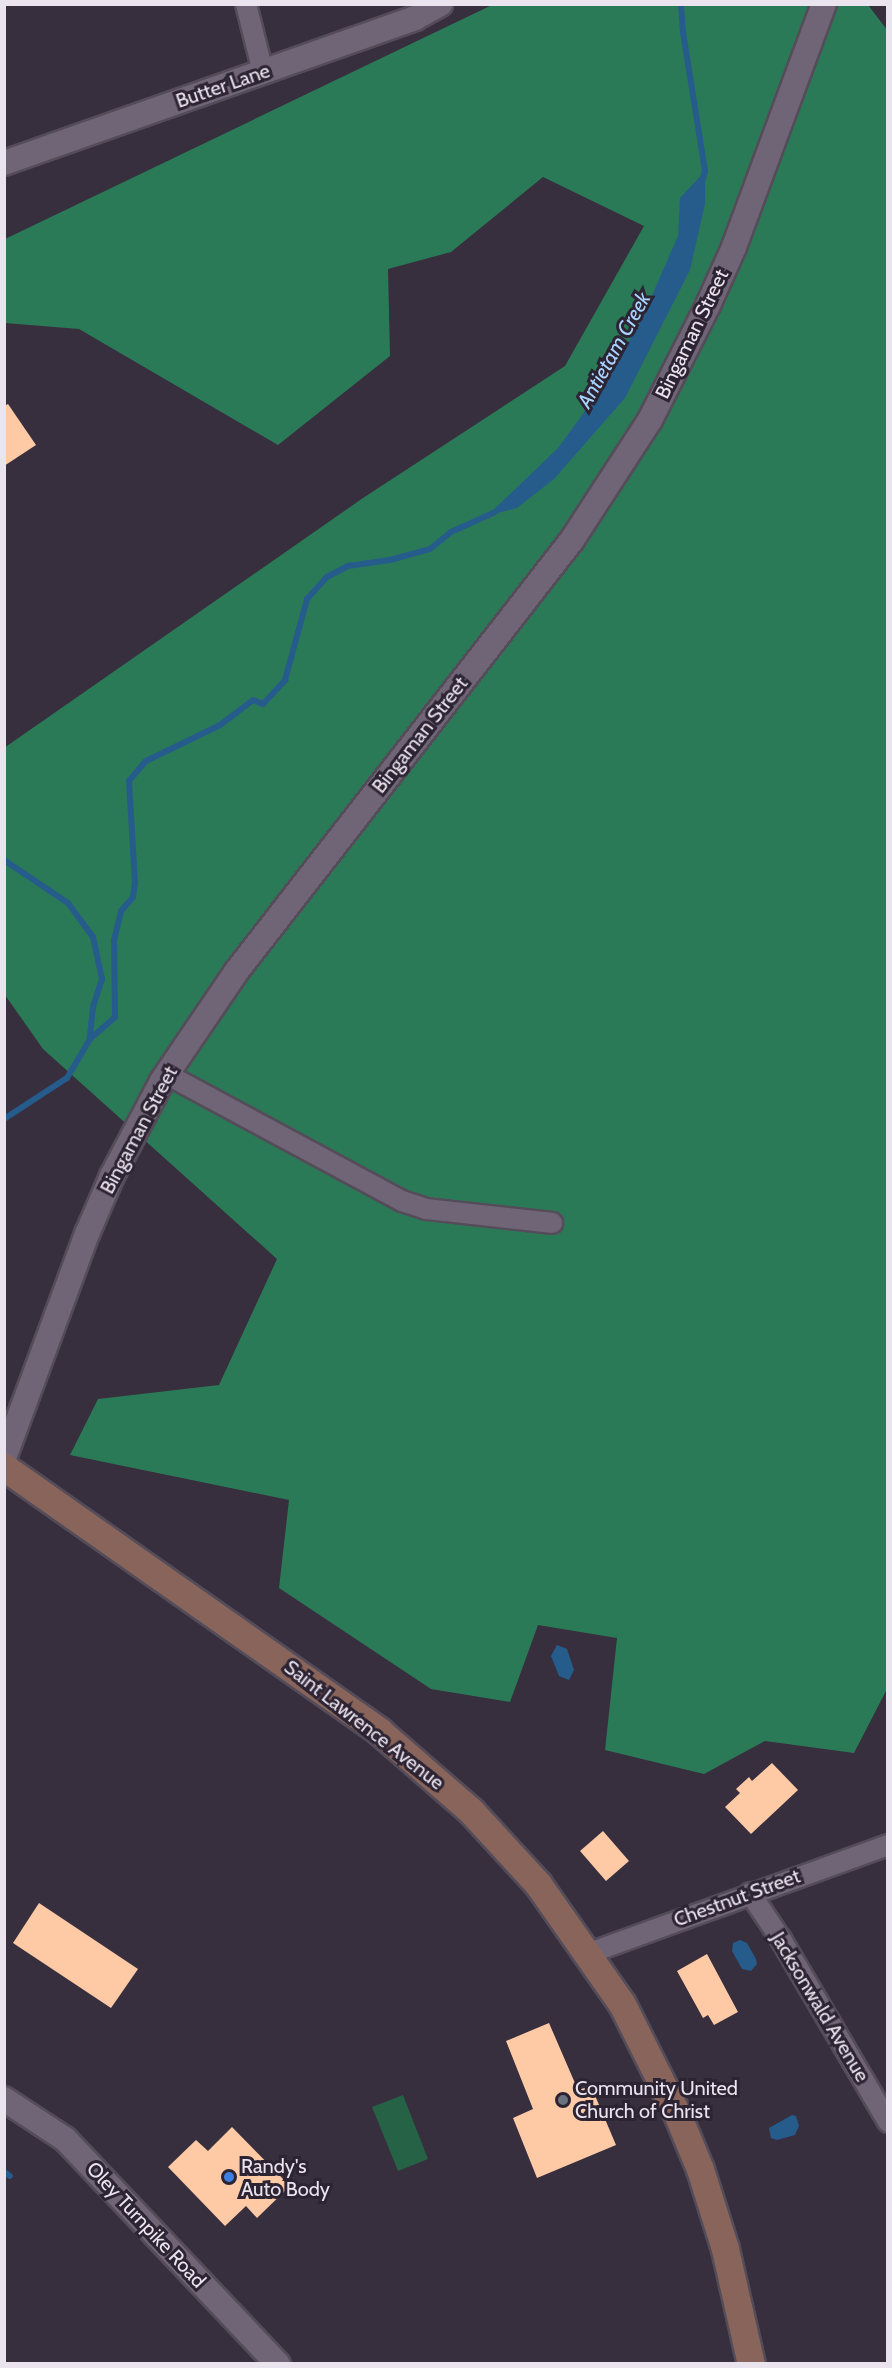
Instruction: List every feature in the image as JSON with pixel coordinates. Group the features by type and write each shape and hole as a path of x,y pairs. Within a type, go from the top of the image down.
{"main road":[{"name":"Saint Lawrence Avenue","path":"4,1467 343,1704 406,1752 450,1791 501,1842 554,1905 622,2004 654,2063 695,2158 725,2249 751,2364"}],"street":[{"path":"246,4 263,72"},
{"name":"Butter Lane","path":"4,163 415,18 440,4"},
{"name":"Bingaman Street","path":"4,1458 104,1195 131,1136 166,1074 236,972 572,540 645,428 709,303 734,247 824,4"},
{"path":"166,1074 402,1201 426,1209 552,1223"},
{"name":"Chestnut Street","path":"587,1954 750,1893 888,1845"},
{"name":"Jacksonwald Avenue","path":"750,1893 782,1941 888,2122"},
{"name":"Oley Turnpike Road","path":"4,2099 65,2139 278,2364"}],"green space":[{"path":"492,5 868,5 888,31 888,1687 854,1753 765,1741 704,1774 605,1750 617,1638 538,1625 510,1702 431,1689 279,1588 289,1500 70,1455 98,1399 219,1385 277,1259 43,1049 5,995 4,748 363,498 565,366 644,226 543,177 451,252 388,269 390,356 278,445 79,329 5,323 5,239"},
{"path":"403,2095 428,2159 398,2171 372,2107"}],"water":[{"path":"705,171 705,204 690,270 625,398 554,479 517,508 487,516 558,448 585,411 639,325 678,236 680,198"},
{"path":"557,1645 567,1649 574,1670 569,1680 559,1676 551,1656"},
{"path":"740,1940 747,1943 756,1959 757,1964 751,1971 742,1969 732,1951 733,1943"},
{"path":"792,2115 796,2116 799,2126 795,2135 777,2140 771,2138 769,2128"}],"building":[{"path":"8,404 36,445 4,466 4,406"},
{"path":"772,1763 798,1790 751,1834 725,1807 740,1793 736,1789 749,1777 752,1781"},
{"path":"603,1831 629,1861 606,1881 580,1851"},
{"path":"39,1903 138,1969 111,2008 13,1943"},
{"path":"707,1954 738,2012 714,2025 708,2015 703,2018 677,1971"},
{"name":"Community United Church of Christ","path":"549,2023 578,2090 591,2086 616,2145 537,2178 513,2118 533,2109 506,2041"},
{"name":"Randy's Auto Body","path":"232,2127 290,2186 257,2218 246,2206 225,2226 168,2167 196,2140 208,2151"}],"waterway":[{"name":"Antietam Creek","path":"681,4 683,32 705,171 703,179"},
{"name":"Antietam Creek","path":"4,1119 67,1078 90,1039 115,1017 114,940 121,911 133,897 135,883 129,781 146,761 220,725 253,700 263,704 285,680 307,599 327,577 348,566 390,560 430,549 451,532 495,512"},
{"path":"4,860 68,903 93,937 102,979 93,1007 90,1038"},
{"path":"4,2172 10,2176"}],"place":[{"name":"Community United Church of Christ","path":"563,2100"},
{"name":"Randy's Auto Body","path":"229,2177"}]}
